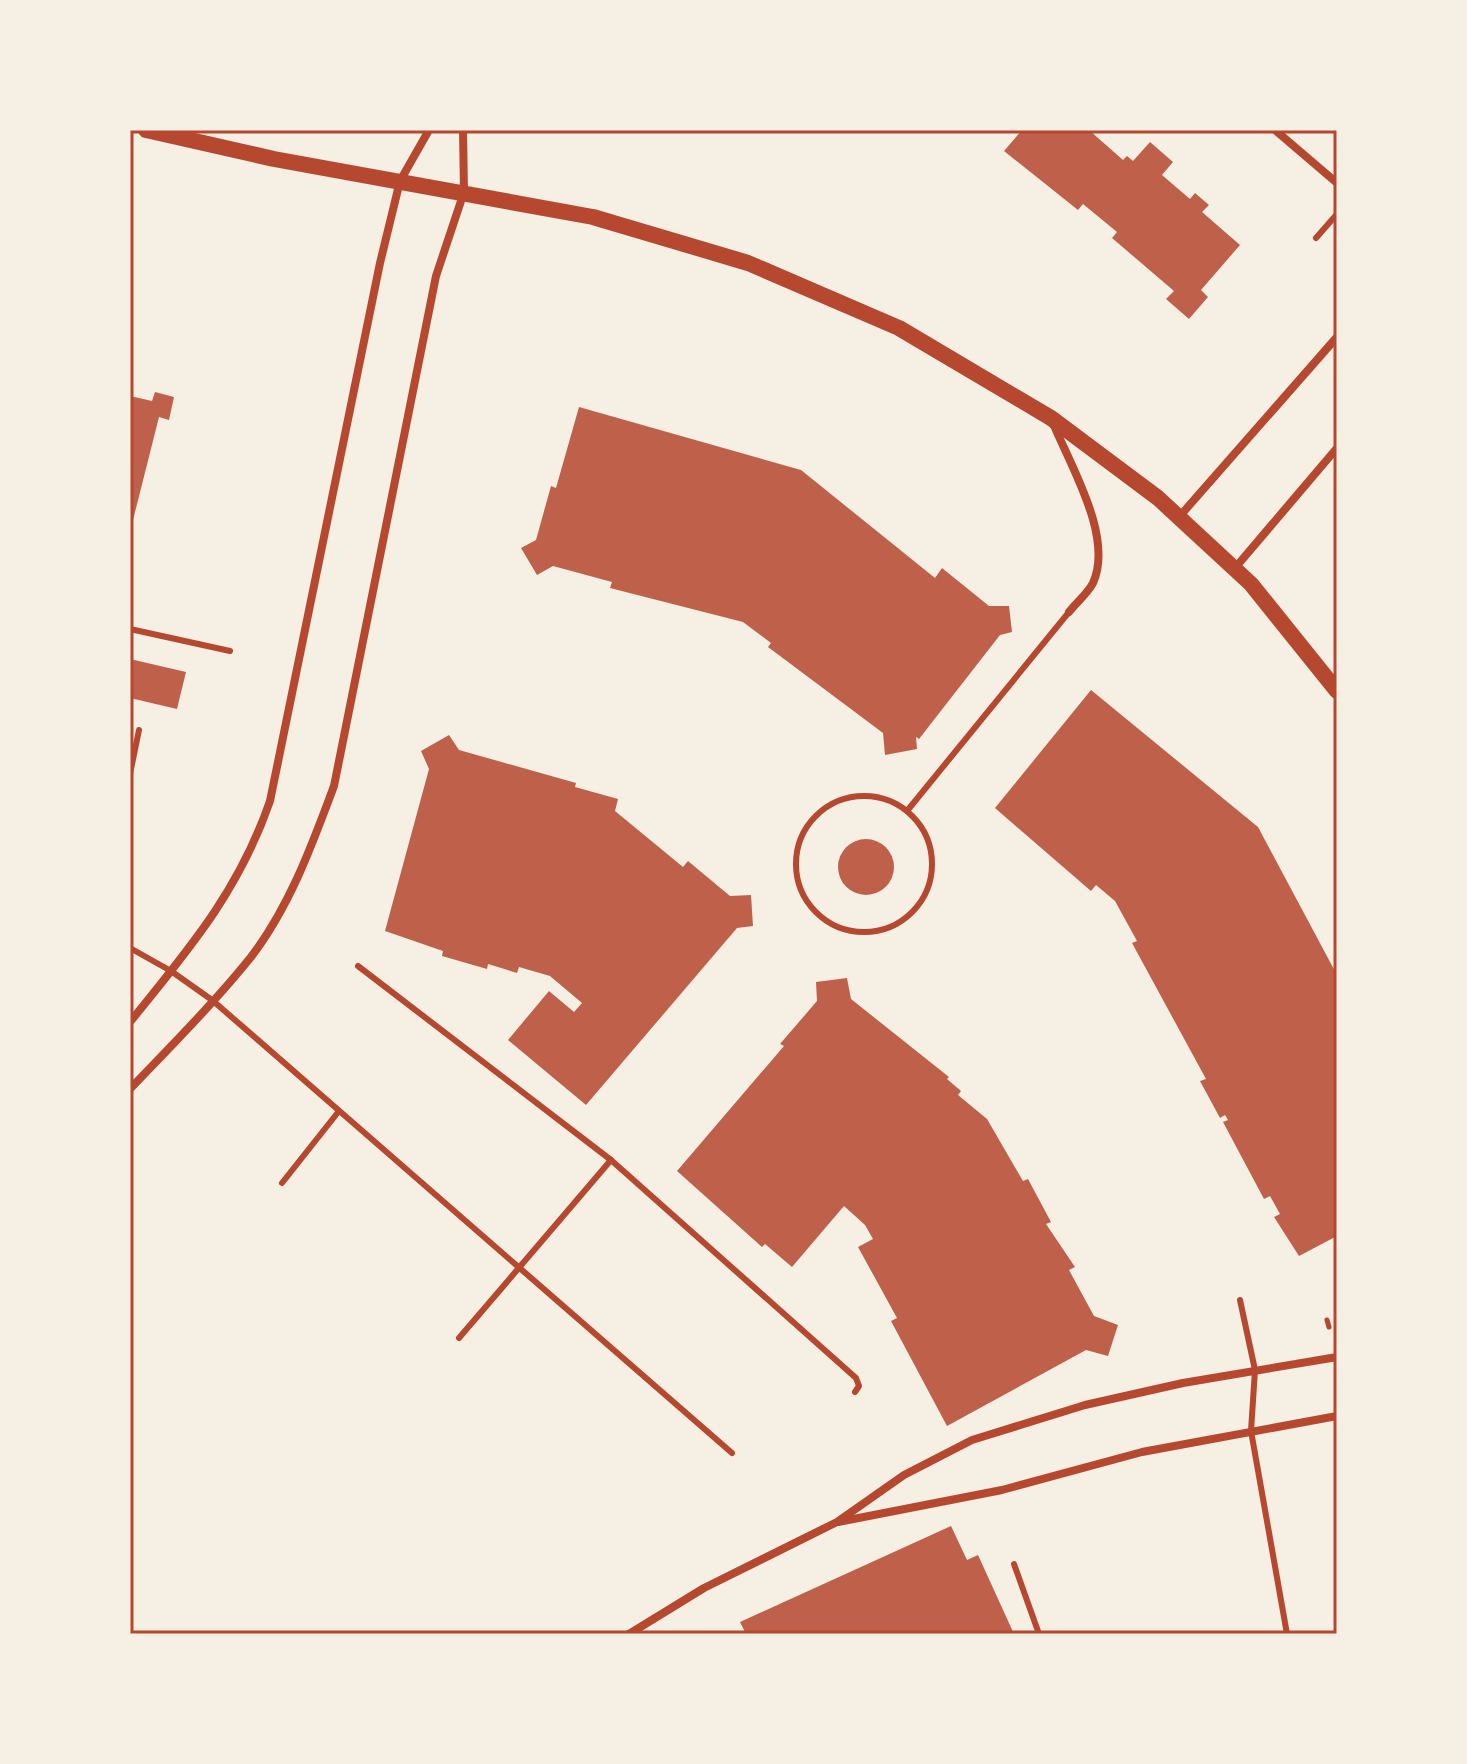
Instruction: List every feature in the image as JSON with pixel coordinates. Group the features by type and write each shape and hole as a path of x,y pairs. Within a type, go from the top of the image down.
{"main road":[{"path":"146,130 274,159 593,217 748,263 899,328 1051,418 1179,517 1235,569 1337,691"}],"street":[{"path":"130,1022 223,902 253,852 285,746 380,263 400,181 429,130"},
{"path":"130,1089 252,955 284,905 309,856 334,786 436,276 464,192 463,130"},
{"path":"1275,130 1337,183"},
{"path":"1179,517 1337,337"},
{"path":"1051,418 1095,524 1099,546 1093,582 1069,612"},
{"path":"1235,569 1337,448"},
{"path":"629,1634 704,1588 837,1522 904,1475 972,1440 1085,1405 1255,1370 1337,1357"},
{"path":"837,1522 1002,1490 1142,1452 1337,1416"}],"lane":[{"path":"1316,238 1337,214"},
{"path":"907,811 1069,612"},
{"path":"130,629 230,651"},
{"path":"130,774 139,730"},
{"path":"857,796 892,802 907,811 918,822 931,849 932,870 927,890 916,908 900,921 881,930 861,932 828,922 805,898 799,884 798,848 806,828 819,813 837,801 857,796"},
{"path":"130,948 171,971 212,1000 732,1453"},
{"path":"358,966 611,1160 856,1378 859,1386 855,1392"},
{"path":"282,1183 339,1111"},
{"path":"459,1338 611,1160"},
{"path":"1240,1300 1255,1370 1251,1431 1287,1634"},
{"path":"1014,1564 1039,1634"}],"building":[{"path":"1022,130 1089,130 1123,160 1127,156 1133,161 1150,142 1173,162 1162,175 1190,199 1195,193 1209,205 1202,212 1240,245 1201,290 1208,297 1189,319 1166,299 1174,291 1112,238 1117,232 1083,204 1078,210 1004,151"},
{"path":"155,392 174,397 169,420 159,417 130,532 130,396 152,401"},
{"path":"579,407 801,470 935,578 942,568 989,606 1009,606 1012,632 1000,635 919,739 916,737 917,749 885,755 883,733 768,647 771,643 743,622 610,588 612,582 553,566 537,575 521,548 536,540 551,486 556,488"},
{"path":"130,659 186,672 177,709 130,698"},
{"path":"1091,690 1258,827 1337,975 1337,1236 1299,1256 1274,1217 1280,1214 1270,1196 1264,1199 1223,1122 1228,1120 1225,1115 1220,1118 1200,1081 1206,1079 1132,943 1137,941 1115,901 1096,885 1091,891 995,808"},
{"path":"449,735 459,750 576,783 575,787 618,799 615,811 683,867 688,861 730,896 751,895 753,926 737,928 586,1105 508,1040 549,991 574,1012 582,1003 550,976 519,967 517,973 488,964 487,969 442,956 443,951 385,931 429,769 421,751"},
{"path":"866,839 886,847 894,867 886,887 866,895 846,887 838,867 846,847"},
{"path":"847,978 851,999 949,1077 947,1079 961,1091 958,1095 987,1119 1023,1181 1028,1179 1051,1222 1046,1224 1075,1267 1069,1270 1094,1316 1118,1325 1108,1356 1086,1350 947,1426 891,1321 897,1318 858,1247 873,1239 865,1225 844,1206 792,1267 765,1244 762,1247 677,1171 784,1046 780,1044 817,1001 816,982"},
{"path":"951,1526 967,1560 978,1555 1014,1634 746,1634 740,1622"}]}
